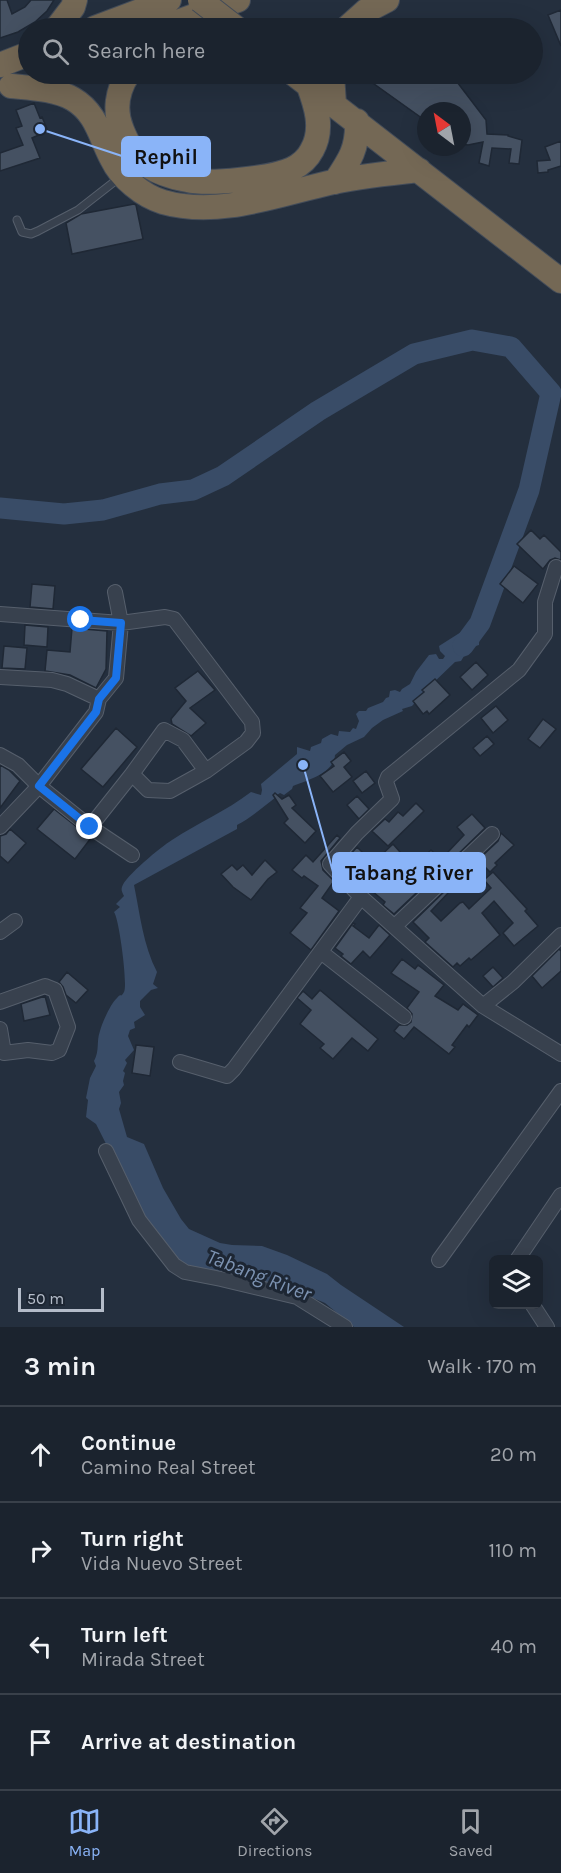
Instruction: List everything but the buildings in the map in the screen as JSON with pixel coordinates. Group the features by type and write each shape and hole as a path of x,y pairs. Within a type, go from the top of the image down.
{"highway":[{"path":"65,18 73,8 75,0"},
{"path":"121,18 169,0"},
{"path":"200,0 223,18"},
{"path":"190,18 238,0"},
{"path":"358,18 387,0"},
{"path":"0,64 18,58"},
{"path":"123,84 118,95 117,111 120,126 129,147 142,162 156,169 186,180 199,182 267,175 282,172 301,163 313,150 317,138 318,122 317,107 304,84"},
{"path":"308,84 561,281"},
{"path":"333,84 334,104"},
{"path":"6,88 32,88 62,94 87,109 96,120 112,159 123,174 146,194 161,201 199,207 232,205 335,182 419,170"},
{"path":"335,182 351,157 355,146 357,121"}],"street":[{"path":"556,567 545,603 545,634 519,670 388,777 386,782 392,799 357,833 330,864 362,897 483,1006 561,1054"},
{"path":"0,827 39,786 96,712 99,699 116,678 121,623 115,592"},
{"path":"0,614 121,623 165,617 174,619 252,722 254,733 246,742 206,771 170,791 148,790 132,774"},
{"path":"0,677 52,680 67,684 99,699"},
{"path":"90,827 164,730 183,740 206,771"},
{"path":"0,755 18,765 39,786 90,827 132,855"},
{"path":"395,926 492,834"},
{"path":"180,1062 227,1076 246,1055 362,897"},
{"path":"0,933 15,921"},
{"path":"483,1006 513,982 561,935"},
{"path":"321,952 404,1017"},
{"path":"0,1002 45,986 55,990 68,1027 59,1050 52,1053 28,1050 4,1053 0,1029"},
{"path":"438,1260 561,1091"},
{"path":"106,1151 140,1220 174,1265 185,1272 221,1278 297,1297 345,1327"},
{"path":"520,1255 561,1195"},
{"path":"535,1309 547,1327"}],"lane":[{"path":"17,220 22,232 30,234 38,231 78,210 123,174"}],"water":[{"path":"480,623 479,645 469,648 461,661 455,662 412,706 383,720 364,737 347,745 335,755 334,761 325,771 293,786 284,795 280,793 237,825 237,829 134,885 145,940 157,972 153,984 158,988 151,990 140,1001 140,1007 145,1015 134,1022 135,1028 130,1030 128,1036 134,1050 125,1060 127,1063 123,1071 125,1073 124,1085 119,1092 121,1103 119,1109 127,1137 144,1144 163,1188 189,1229 220,1243 262,1246 287,1255 327,1274 404,1327 354,1327 325,1303 301,1293 182,1266 142,1215 96,1124 86,1117 88,1100 86,1098 90,1078 96,1066 94,1061 100,1031 110,1009 123,994 125,987 124,965 114,912 120,907 116,904 124,896 122,889 124,882 160,848 251,792 261,795 261,784 297,754 297,747 310,751 311,747 321,743 322,739 331,734 338,736 339,731 350,732 353,728 356,729 359,721 356,714 359,711 366,711 383,702 389,697 390,691 400,692 410,684 429,655 436,654 439,659 443,659 445,656 439,646 469,627"}],"waterway":[{"name":"Tabang River","path":"0,508 64,514 103,510 160,494 193,490 223,476 318,411 414,354 472,340 511,347 551,393 529,490 480,623 463,646"}],"place":[{"name":"Rephil","path":"40,129"},
{"name":"Tabang River","path":"303,765"}],"route":[{"path":"81,620 121,623 116,678 99,699 96,712 39,786 90,827"}]}
